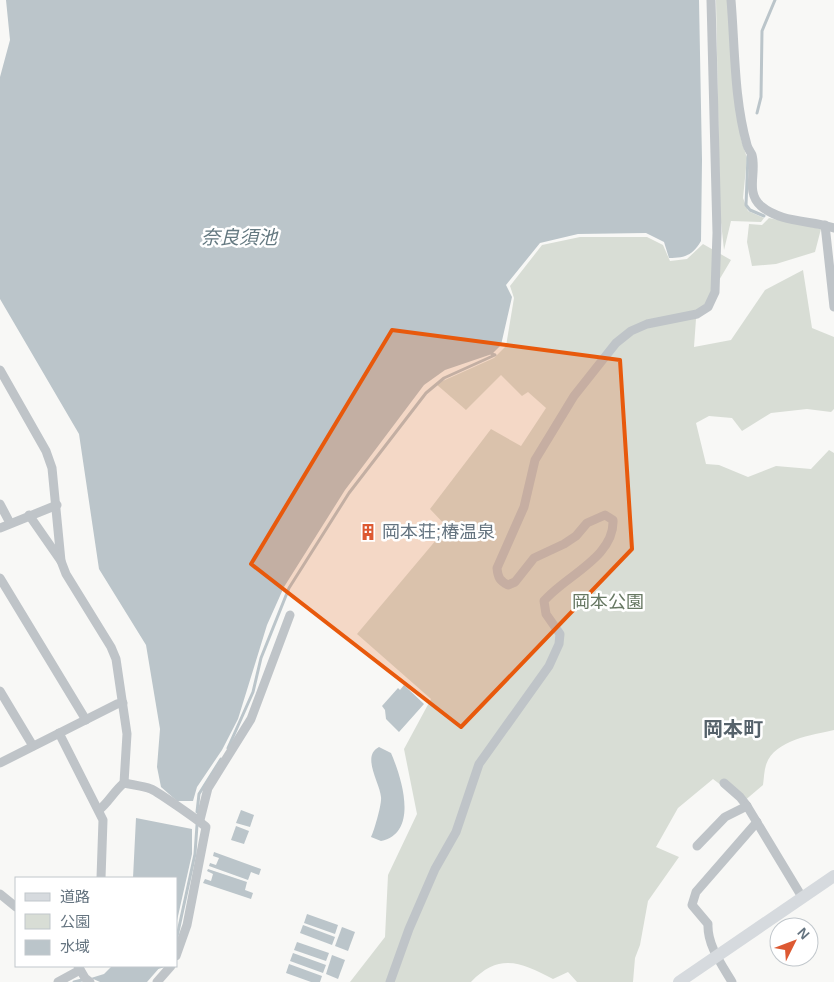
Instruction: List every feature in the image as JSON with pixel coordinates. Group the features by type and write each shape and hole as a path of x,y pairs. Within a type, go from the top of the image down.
{"main road":[{"path":"679,982 834,876"}],"street":[{"path":"390,982 409,929 431,877 456,832 479,764 549,666 556,652 560,634 546,614 544,602 598,555 611,536 613,520 605,515 596,518 576,536 534,558 515,582 508,585 499,579 498,568 524,507 535,460 574,396 616,344 631,331 647,324 697,314 708,307 715,292 717,234 711,0"},
{"path":"731,0 739,105 747,146 752,156 751,182 754,197 760,205 772,214 830,227 834,307"},
{"path":"0,370 46,451 52,468 61,561"},
{"path":"0,504 10,523"},
{"path":"0,528 57,505"},
{"path":"29,515 61,561 66,574 111,647 116,659 127,734 124,783 115,790 105,805 99,810"},
{"path":"0,578 86,720"},
{"path":"200,820 208,788 251,720 290,615"},
{"path":"0,691 33,746"},
{"path":"0,763 117,704 123,704"},
{"path":"59,733 103,820 101,877"},
{"path":"124,783 151,789 189,816 200,820 206,828 187,925 178,950"},
{"path":"724,783 747,806 802,897"},
{"path":"697,846 724,817 747,806"},
{"path":"732,982 716,955 708,932 708,924 692,905 696,892 757,822"},
{"path":"0,894 15,906"},
{"path":"157,982 170,967"},
{"path":"58,982 79,968 90,982"}],"highlighted area":[{"path":"392,330 620,360 632,549 461,727 251,564"}],"green space":[{"path":"716,0 728,0 741,139 747,158 743,198 748,211 764,218 761,222 731,221 724,250 720,213"},
{"path":"769,218 821,229 815,252 776,264 752,266 747,242 749,224 762,225"},
{"name":"岡本公園","path":"580,237 647,237 663,245 670,261 687,259 703,244 731,260 696,319 694,347 731,340 765,290 803,270 812,328 834,337 834,409 831,412 807,409 771,413 742,431 732,418 709,416 696,423 706,464 719,465 748,477 776,466 811,469 829,450 834,453 834,730 795,740 777,750 770,757 766,765 763,785 743,802 713,779 678,808 656,847 679,857 648,901 640,945 635,958 633,982 577,982 568,972 553,979 531,968 511,963 492,967 471,982 350,982 385,937 388,875 417,814 404,749 431,699 357,634 447,527 430,509 491,429 521,446 546,408 528,392 522,396 501,375 466,410 436,384 494,358 506,346 514,298 510,286 542,245"}],"water":[{"name":"奈良須池","path":"6,0 699,0 702,160 701,241 692,253 669,258 664,242 646,233 578,234 540,243 506,285 512,297 501,345 492,354 445,370 424,385 345,490 284,587 267,625 238,719 222,750 197,787 193,801 177,801 161,787 157,767 160,729 146,645 99,569 79,434 0,299 0,77 10,40"},
{"path":"404,685 424,704 399,732 386,719 385,710 382,706 398,688 400,690"},
{"path":"379,747 391,753 403,789 404,803 404,816 400,827 393,836 381,841 371,837 378,817 381,800 371,763 374,751"},
{"path":"241,810 254,815 250,827 236,823"},
{"path":"136,818 192,829 192,854 178,916 178,877 133,877"},
{"path":"236,826 249,831 244,844 231,840"},
{"path":"214,852 261,869 259,875 251,872 248,880 209,866 210,863 216,865 219,858 213,856"},
{"path":"208,869 247,882 245,890 253,893 251,899 203,883 205,879 211,881 213,874 207,871"},
{"path":"307,914 338,925 335,934 304,923"},
{"path":"303,925 335,937 332,945 300,933"},
{"path":"342,927 355,932 348,951 335,946"},
{"path":"297,942 329,953 326,961 294,950"},
{"path":"293,953 326,965 323,973 290,961"},
{"path":"332,955 345,960 338,979 326,974"},
{"path":"289,964 322,976 320,982 311,982 286,973"},
{"path":"111,967 160,967 147,982 100,982 91,978 104,974"}],"waterway":[{"path":"757,113 761,97 762,31 775,0"},
{"path":"748,156 746,205 750,210 764,216"},
{"path":"228,748 253,692 261,658 289,588 349,493 426,393 444,378 495,355 492,354"},
{"path":"197,812 199,794 221,759"},
{"path":"178,932 195,854 197,825"},
{"path":"74,982 82,980"}],"place":[{"name":"岡本荘;椿温泉","path":"368,532"}],"district":[{"name":"岡本町","path":"733,729"}]}
